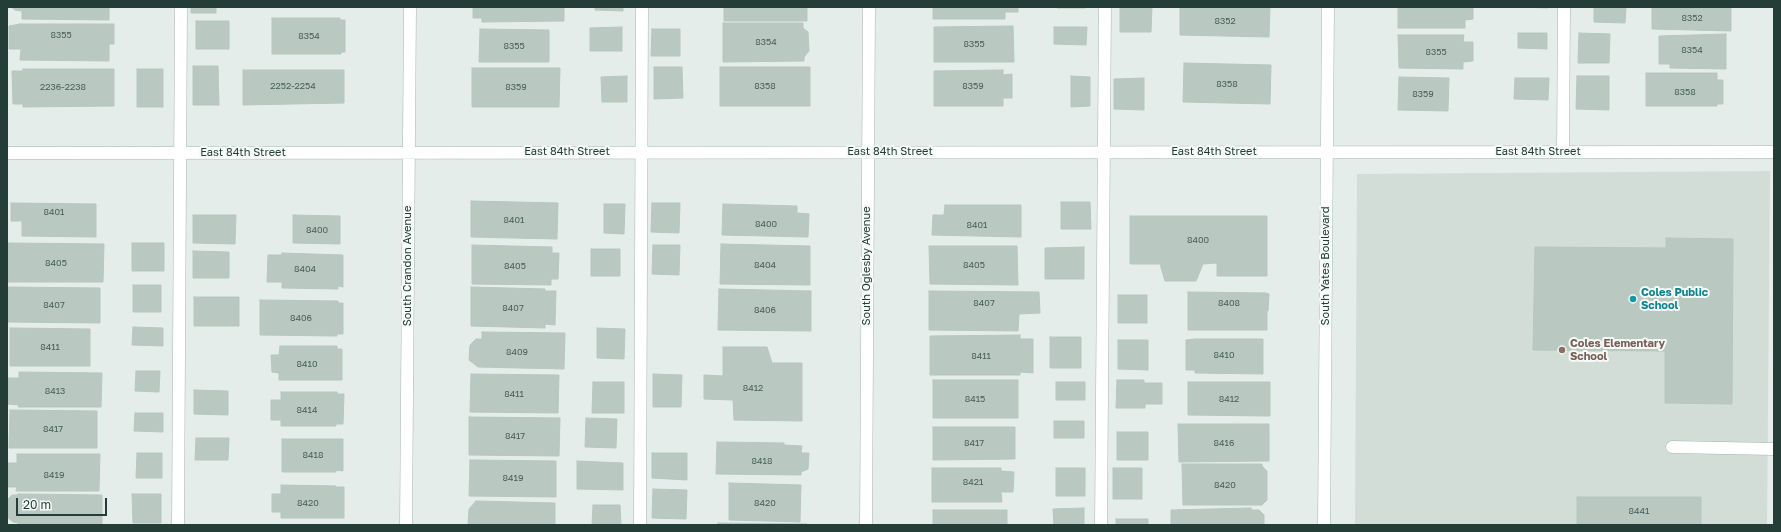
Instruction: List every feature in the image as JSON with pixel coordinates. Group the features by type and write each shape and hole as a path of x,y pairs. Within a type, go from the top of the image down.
{"street":[{"path":"178,525 181,7"},
{"name":"South Crandon Avenue","path":"406,525 410,7"},
{"path":"640,525 642,7"},
{"name":"South Oglesby Avenue","path":"866,525 869,7"},
{"path":"1101,525 1105,7"},
{"name":"South Yates Boulevard","path":"1324,525 1328,7"},
{"path":"1563,152 1564,7"},
{"name":"East 84th Street","path":"7,153 1774,152"},
{"path":"1672,447 1774,449"}],"shaded area":[{"name":"Coles Elementary School","path":"1770,171 1767,525 1355,525 1357,174"}],"building":[{"path":"11,7 109,7 109,20 22,19 22,11 15,10"},
{"path":"191,7 216,7 216,13 191,13"},
{"path":"473,7 564,7 564,21 482,22 482,18 473,18"},
{"path":"595,7 623,7 623,11 595,10"},
{"path":"724,7 807,7 807,21 724,21"},
{"path":"933,7 1018,7 1018,12 1005,12 1005,19 933,19"},
{"path":"1086,7 1086,8 1057,8"},
{"path":"1120,7 1152,7 1151,32 1120,32"},
{"path":"1180,7 1270,7 1269,37 1180,35"},
{"path":"1398,7 1473,7 1473,19 1465,20 1465,28 1398,28"},
{"path":"1517,7 1548,7 1548,8"},
{"path":"1594,7 1626,7 1625,23 1594,22"},
{"path":"1652,7 1731,7 1731,31 1652,29"},
{"path":"272,18 340,18 340,20 345,20 345,52 341,52 341,54 272,54"},
{"path":"196,21 229,21 229,49 196,49"},
{"path":"723,23 803,23 803,28 808,32 809,51 804,57 804,61 723,62"},
{"path":"20,24 114,24 114,44 109,44 109,61 20,60 21,49 9,49 9,26"},
{"path":"1013,26 1014,62 934,62 934,27"},
{"path":"622,27 622,51 590,51 590,28"},
{"path":"1054,27 1087,27 1086,45 1054,44"},
{"path":"480,29 549,30 549,62 479,62"},
{"path":"652,29 680,29 680,56 651,56"},
{"path":"1518,33 1547,33 1547,49 1518,48"},
{"path":"1579,33 1610,34 1609,63 1578,63"},
{"path":"1726,34 1726,69 1670,68 1670,64 1659,64 1659,36"},
{"path":"1398,35 1464,35 1463,42 1473,42 1473,61 1463,62 1463,69 1399,68"},
{"path":"1184,63 1271,65 1270,104 1183,102"},
{"path":"193,66 218,66 219,105 193,105"},
{"path":"654,67 682,67 683,98 654,99"},
{"path":"720,67 810,67 810,106 720,106"},
{"path":"472,68 560,68 559,107 472,107"},
{"path":"23,69 114,69 114,106 23,107 23,104 13,104 12,71 23,71"},
{"path":"137,69 163,69 163,107 137,107"},
{"path":"243,70 344,70 344,103 243,105"},
{"path":"1003,70 1003,75 1012,74 1012,98 1003,98 1003,106 934,106 934,71"},
{"path":"1646,73 1717,73 1717,80 1723,80 1723,104 1717,104 1717,106 1646,106"},
{"path":"627,76 627,102 602,102 601,77"},
{"path":"1071,76 1090,77 1090,106 1071,107"},
{"path":"1577,76 1609,76 1609,110 1576,109"},
{"path":"1399,77 1449,78 1448,111 1398,110"},
{"path":"1144,78 1144,110 1114,109 1114,79"},
{"path":"1515,78 1549,78 1548,100 1514,99"},
{"path":"471,201 558,203 557,239 471,237"},
{"path":"1061,202 1090,202 1091,229 1061,229"},
{"path":"11,203 96,204 96,237 22,236 22,221 11,221"},
{"path":"652,203 680,203 679,233 651,232"},
{"path":"604,204 625,204 624,234 604,233"},
{"path":"723,204 797,206 797,213 809,214 808,237 722,235"},
{"path":"945,205 1021,205 1021,237 932,235 933,215 944,215"},
{"path":"193,215 236,215 235,244 193,243"},
{"path":"293,215 340,216 340,244 293,243"},
{"path":"1130,216 1267,216 1267,276 1217,276 1217,263 1203,264 1196,281 1165,281 1160,264 1130,264"},
{"name":"Coles Public School","path":"1666,238 1733,239 1732,404 1665,403 1665,351 1533,350 1535,247 1666,248"},
{"path":"8,243 104,244 103,282 8,282"},
{"path":"132,243 164,243 164,271 132,271"},
{"path":"721,244 810,246 810,285 720,284"},
{"path":"472,245 552,247 552,253 559,253 558,279 551,279 551,285 472,284"},
{"path":"653,245 680,245 679,275 652,274"},
{"path":"929,246 1017,246 1018,285 930,284"},
{"path":"1084,247 1084,279 1045,279 1045,248"},
{"path":"591,249 620,249 620,276 591,276"},
{"path":"193,251 229,252 229,278 193,278"},
{"path":"282,253 343,255 343,287 338,286 338,289 282,288 282,282 267,282 268,255 282,255"},
{"path":"133,285 161,285 161,312 133,312"},
{"path":"7,287 100,288 100,323 7,322"},
{"path":"471,287 545,289 545,291 556,291 555,325 545,324 545,328 471,326"},
{"path":"719,289 811,291 811,331 718,330"},
{"path":"929,291 1039,292 1040,313 1019,314 1018,331 929,330"},
{"path":"1188,292 1269,294 1267,330 1188,330"},
{"path":"1118,295 1147,295 1147,323 1118,323"},
{"path":"194,297 239,297 239,326 194,326"},
{"path":"260,300 338,301 338,303 343,303 343,334 337,334 337,336 260,335"},
{"path":"133,327 163,328 163,346 132,345"},
{"path":"10,328 90,329 90,366 10,366"},
{"path":"597,328 625,329 624,359 597,358"},
{"path":"482,332 565,333 564,369 478,367 469,360 470,345 476,339 482,339"},
{"path":"1020,335 1020,339 1033,339 1033,373 1020,372 1020,375 930,375 930,336"},
{"path":"1050,337 1081,337 1081,368 1050,368"},
{"path":"1263,339 1263,374 1195,373 1195,370 1186,370 1186,340"},
{"path":"1118,340 1148,340 1148,370 1118,369"},
{"path":"280,346 337,346 337,349 342,349 342,380 279,380 279,373 272,372 271,355 279,355"},
{"path":"723,347 767,347 772,363 802,363 802,421 734,420 733,400 704,399 704,375 723,376"},
{"path":"136,371 160,371 159,392 135,391"},
{"path":"19,372 102,373 101,407 18,407 19,405 8,404 8,378 19,378"},
{"path":"471,374 559,375 558,413 470,412"},
{"path":"653,374 682,375 681,407 653,407"},
{"path":"933,380 1018,380 1018,418 933,418"},
{"path":"1117,380 1144,380 1144,383 1162,383 1162,404 1145,404 1145,408 1116,408"},
{"path":"593,382 624,382 624,413 592,413"},
{"path":"1056,382 1085,382 1085,400 1056,400"},
{"path":"1188,382 1270,382 1270,416 1188,415"},
{"path":"194,390 228,391 228,415 194,414"},
{"path":"281,392 337,392 337,394 344,394 343,424 336,424 336,426 281,426 281,420 271,420 271,400 281,400"},
{"path":"10,410 97,411 97,448 9,448"},
{"path":"135,413 163,413 163,432 134,431"},
{"path":"469,417 560,418 559,456 469,455"},
{"path":"586,418 617,419 616,448 585,447"},
{"path":"1054,421 1084,421 1084,438 1054,438"},
{"path":"1178,424 1269,424 1269,461 1179,462"},
{"path":"933,427 1015,427 1015,459 933,460"},
{"path":"1117,432 1148,432 1148,460 1117,460"},
{"path":"196,438 229,438 228,460 195,460"},
{"path":"282,439 343,439 343,471 282,472"},
{"path":"717,442 784,443 784,445 802,446 801,453 809,453 808,469 801,472 801,475 716,474"},
{"path":"137,453 162,453 162,478 136,478"},
{"path":"652,453 687,453 687,480 652,478"},
{"path":"17,454 100,454 99,491 16,491 17,487 8,487 8,463 17,463"},
{"path":"470,460 556,461 556,497 469,496"},
{"path":"577,461 623,463 623,490 577,489"},
{"path":"1182,464 1262,464 1267,471 1267,500 1262,505 1183,505"},
{"path":"932,468 1001,468 1001,471 1014,472 1013,492 1001,492 1002,502 932,502"},
{"path":"1056,468 1085,468 1085,496 1056,496"},
{"path":"1113,468 1142,468 1142,499 1113,499"},
{"path":"729,483 801,485 800,522 729,520"},
{"path":"281,485 344,487 344,518 281,518 281,512 272,512 272,494 281,494"},
{"path":"653,489 687,490 686,519 652,518"},
{"path":"132,494 161,494 161,523 133,523"},
{"path":"12,495 102,495 102,525 18,525 18,523 13,522 7,517 7,500"},
{"path":"1577,497 1701,497 1701,525 1577,525"},
{"path":"476,501 555,503 555,525 468,525 469,509"},
{"path":"593,505 620,505 621,525 592,525"},
{"path":"1084,508 1084,525 1054,525 1053,509"},
{"path":"1251,508 1251,510 1259,510 1264,515 1264,525 1171,525 1171,510"},
{"path":"933,510 1007,510 1007,525 933,525"},
{"path":"1116,519 1148,519 1148,525 1116,525"},
{"path":"718,523 807,524 807,525 718,525"}],"place":[{"name":"Coles Public School","path":"1633,299"},
{"name":"Coles Elementary School","path":"1562,350"}]}
